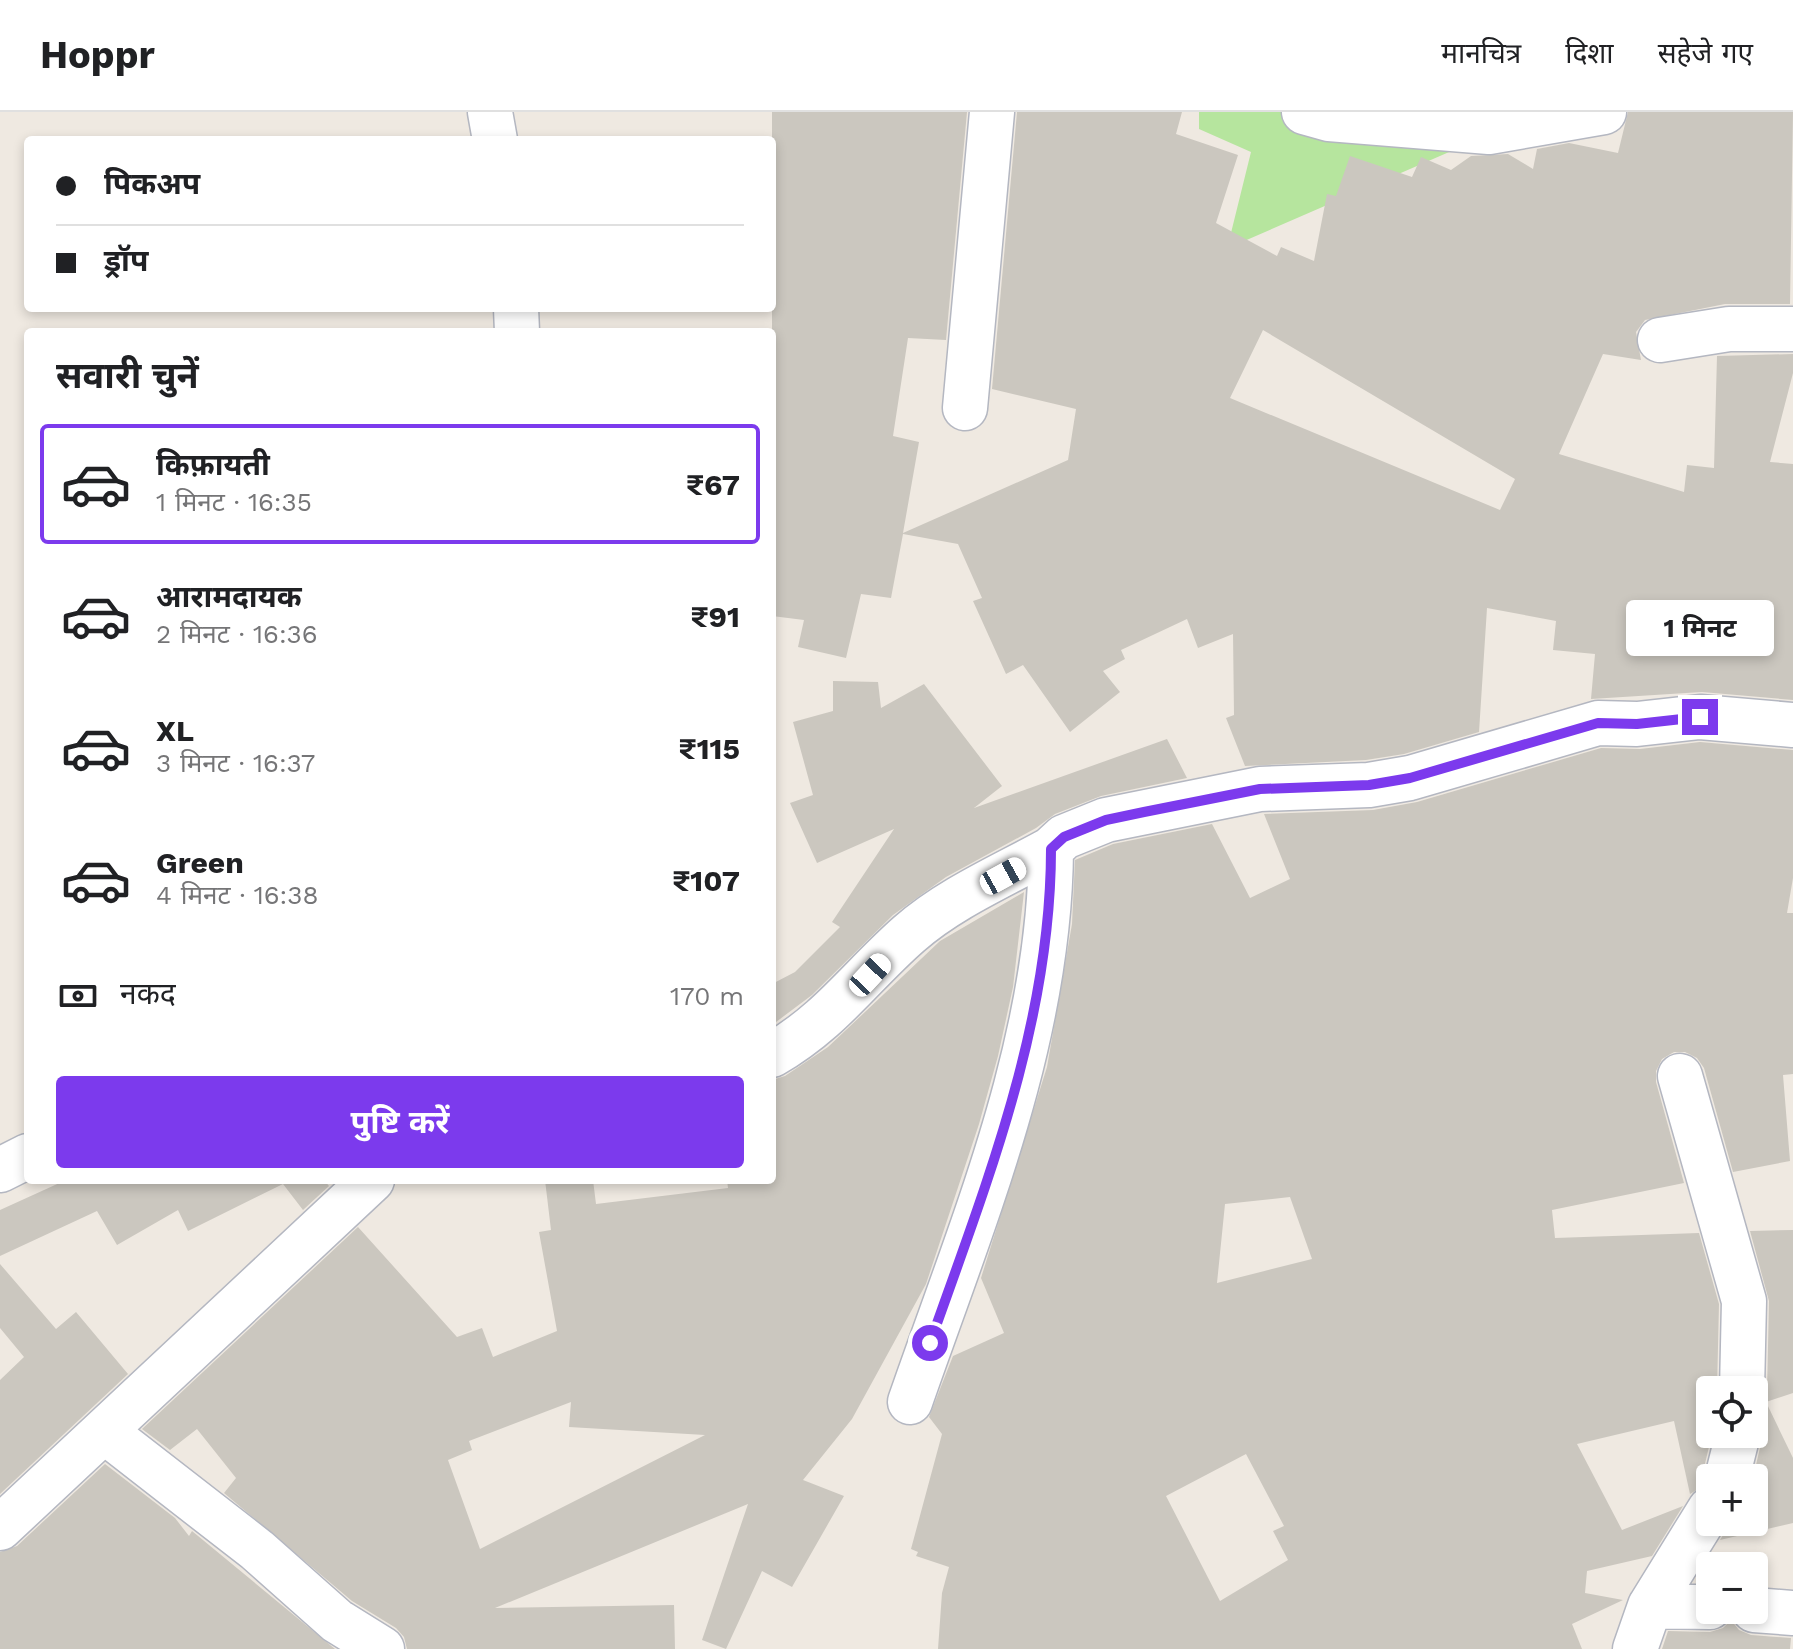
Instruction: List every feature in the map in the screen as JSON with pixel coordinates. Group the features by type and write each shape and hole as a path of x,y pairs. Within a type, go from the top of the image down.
{"street":[{"path":"490,112 494,136"},
{"path":"965,408 992,112"},
{"path":"1304,112 1329,119 1489,132 1604,112"},
{"path":"1660,340 1729,329 1793,329"},
{"path":"776,1053 811,1031 909,934 955,902 1051,849 1064,837 1106,820 1260,789 1369,785 1410,778 1598,723 1637,724 1700,717 1793,725"},
{"path":"910,1402 1016,1095 1044,961 1051,849"},
{"path":"1680,1076 1744,1301 1742,1376"},
{"path":"0,1170 24,1158"},
{"path":"0,1528 368,1184"},
{"path":"104,1431 257,1550 337,1621 382,1649"},
{"path":"1635,1649 1650,1606 1696,1532"},
{"path":"1650,1606 1696,1607"},
{"path":"1768,1611 1793,1613"}],"green space":[{"path":"1199,112 1453,112 1516,123 1242,242 1229,241 1251,152 1199,129"}],"building":[{"path":"772,112 967,112 946,340 908,338 893,436 919,442 903,533 1068,460 1076,409 992,389 1017,112 1182,112 1176,134 1238,155 1216,223 1277,256 1281,247 1314,261 1327,194 1336,196 1350,156 1412,177 1421,157 1451,170 1471,156 1508,154 1533,169 1537,149 1569,143 1618,153 1628,112 1793,112 1790,304 1725,304 1645,320 1636,332 1641,360 1603,354 1559,454 1684,492 1687,465 1714,468 1717,356 1793,354 1793,373 1770,462 1793,464 1793,700 1702,692 1591,699 1595,654 1553,650 1556,621 1487,608 1479,732 1404,754 1366,760 1245,766 1226,718 1234,715 1233,634 1198,648 1187,619 1121,650 1125,659 1103,671 1120,692 1070,732 1023,665 1006,674 973,601 982,598 958,544 903,534 891,598 861,594 846,658 798,647 804,620 776,616 776,328 772,328 772,312 776,312 776,136 772,136","holes":["1263,330 1515,479 1500,510 1230,398"]},
{"path":"833,681 878,682 881,708 924,684 1002,786 974,808 1167,739 1187,778 1101,796 1055,814 1036,828 946,877 893,915 812,995 776,1022 776,982 795,972 840,927 832,922 894,829 817,863 790,803 813,795 793,722 833,711"},
{"path":"1700,742 1793,750 1793,878 1787,913 1793,913 1793,1074 1783,1075 1790,1161 1733,1172 1704,1068 1697,1058 1685,1052 1674,1052 1662,1059 1656,1071 1656,1082 1684,1183 1552,1210 1555,1238 1699,1233 1719,1304 1717,1376 1696,1376 1696,1448 1709,1448 1705,1464 1696,1464 1696,1490 1690,1494 1674,1421 1577,1444 1622,1530 1683,1506 1652,1556 1587,1571 1585,1593 1623,1600 1572,1624 1582,1649 938,1649 942,1593 949,1567 916,1556 918,1552 911,1549 942,1434 929,1417 953,1356 1004,1333 981,1278 1047,1067 1072,924 1075,860 1113,844 1212,824 1250,898 1290,879 1264,814 1373,810 1417,802 1601,748 1640,749","holes":["1290,1197 1312,1259 1217,1283 1225,1204","1246,1454 1284,1526 1273,1531 1288,1560 1220,1601 1166,1496"]},
{"path":"1024,892 1013,987 998,1056 926,1284 852,1419 803,1480 844,1496 792,1587 762,1571 726,1649 702,1640 748,1504 495,1608 674,1605 675,1649 407,1649 404,1637 396,1628 352,1601 224,1493 236,1478 197,1429 170,1450 142,1429 358,1227 457,1337 482,1328 493,1357 557,1331 539,1232 551,1230 545,1184 594,1184 596,1204 728,1188 728,1184 776,1184 776,1079 828,1047 940,941","holes":["571,1402 569,1427 705,1435 480,1549 448,1460 472,1450 469,1441"]},
{"path":"57,1184 283,1184 188,1231 178,1210 117,1245 97,1211 0,1256 0,1210"},
{"path":"283,1184 327,1184 329,1186 303,1210"},
{"path":"1793,1230 1793,1393 1768,1401 1769,1301 1750,1231"},
{"path":"0,1264 56,1329 76,1312 128,1374 0,1494 0,1380 24,1357 0,1328"},
{"path":"1768,1406 1793,1458 1793,1523 1768,1529 1768,1464 1756,1464 1760,1448 1768,1448"},
{"path":"105,1464 175,1518 189,1536 192,1531 335,1649 0,1649 0,1552 17,1546"},
{"path":"1727,1624 1734,1624 1751,1635 1791,1638 1790,1649 1662,1649 1668,1631 1710,1632"}],"route":[{"path":"930,1343 1016,1095 1044,961 1051,890 1051,849 1064,837 1106,820 1260,789 1369,785 1410,778 1598,723 1637,724 1700,717"}]}
